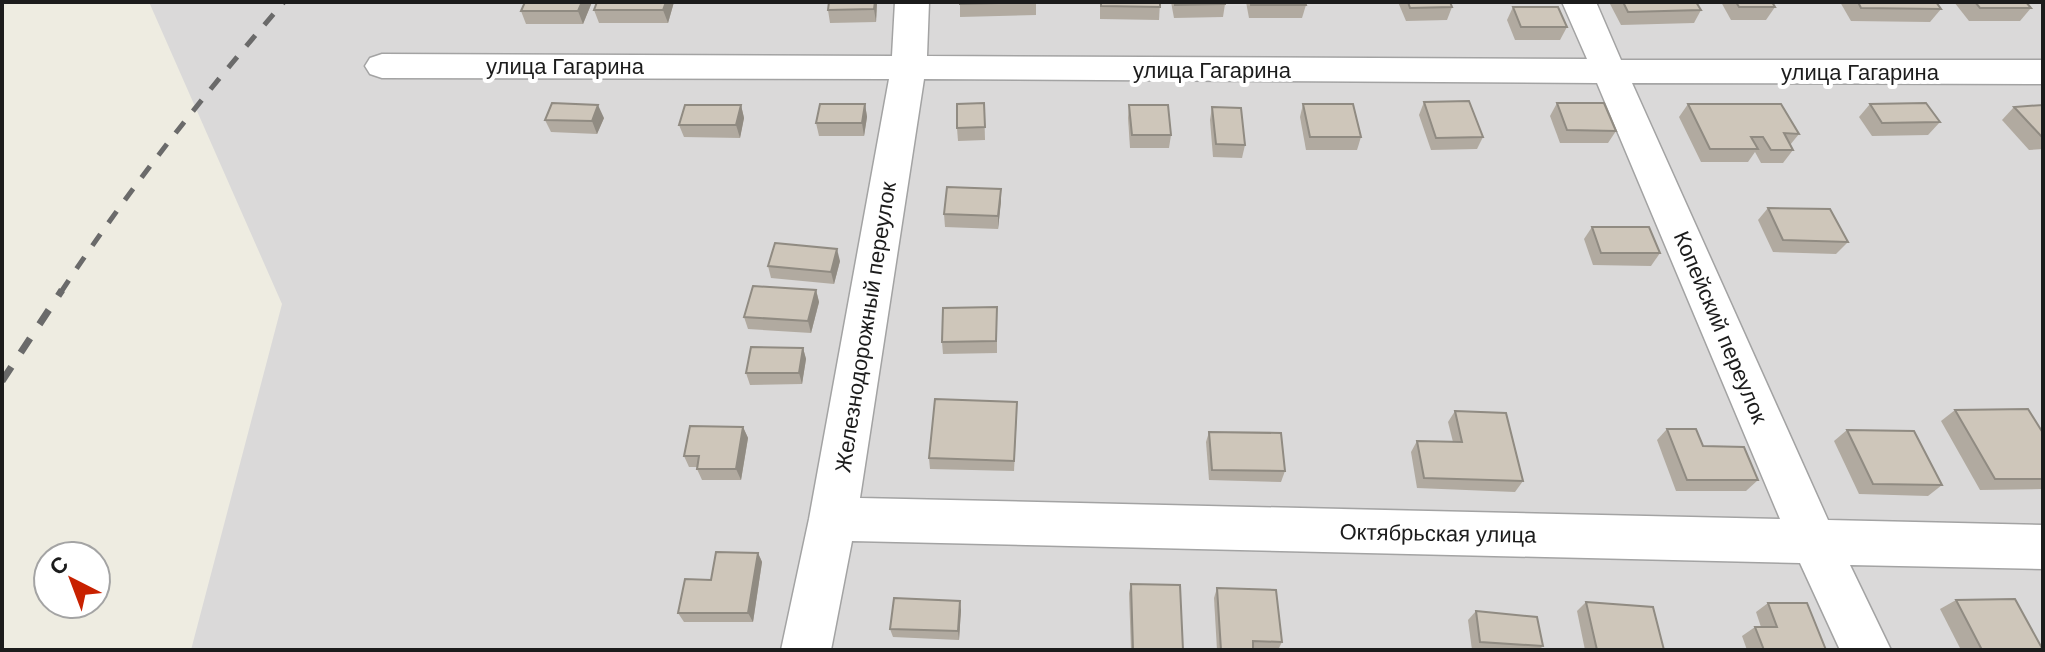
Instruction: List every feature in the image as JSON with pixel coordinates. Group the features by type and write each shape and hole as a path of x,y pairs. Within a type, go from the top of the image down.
{"street":[{"name":"Железнодорожный переулок","path":"806,650 833,519 909,66 912,2"},
{"name":"Копейский переулок","path":"1579,2 1814,542 1866,650"},
{"name":"улица Гагарина","path":"382,66 909,66 1611,73 2043,72"},
{"name":"Октябрьская улица","path":"833,519 2043,547"}],"shaded area":[{"path":"149,2 2043,2 2043,650 191,650 282,304"}],"building":[{"path":"525,2 582,2 578,11 521,11"},
{"path":"597,2 666,2 663,10 594,10"},
{"path":"829,2 875,2 874,9 828,10"},
{"path":"960,2 1036,2 960,4"},
{"path":"1101,2 1160,2 1160,7 1101,6"},
{"path":"1175,2 1225,2 1225,4 1175,5"},
{"path":"1251,2 1305,2 1306,5 1251,5"},
{"path":"1408,2 1450,2 1452,7 1410,8"},
{"path":"1623,2 1696,2 1701,10 1628,12"},
{"path":"1736,2 1772,2 1775,7 1739,7"},
{"path":"1858,2 1936,2 1941,9 1861,8"},
{"path":"1975,2 2026,2 2031,8 1980,8"},
{"path":"1513,7 1558,7 1567,27 1521,27"},
{"path":"1469,101 1483,137 1436,138 1424,102"},
{"path":"552,103 598,105 592,121 545,120"},
{"path":"984,103 985,127 957,128 957,104"},
{"path":"1557,103 1604,103 1616,131 1567,130"},
{"path":"1926,103 1940,122 1882,123 1870,104"},
{"path":"820,104 865,104 862,123 816,123"},
{"path":"1303,104 1353,104 1361,137 1310,137"},
{"path":"1688,104 1781,104 1799,134 1784,133 1793,150 1771,150 1763,137 1751,137 1758,149 1710,149"},
{"path":"685,105 741,105 736,125 679,125"},
{"path":"1129,105 1168,105 1171,135 1132,135"},
{"path":"2043,105 2043,137 2042,137 2014,107"},
{"path":"1212,107 1241,108 1245,145 1216,144"},
{"path":"947,187 1001,189 998,216 944,214"},
{"path":"1768,208 1830,209 1848,242 1783,240"},
{"path":"1592,227 1649,227 1660,253 1601,253"},
{"path":"775,243 837,249 831,272 768,266"},
{"path":"753,286 816,290 808,321 744,317"},
{"path":"997,307 996,341 942,342 943,308"},
{"path":"751,347 803,348 799,373 746,373"},
{"path":"935,399 1017,402 1014,461 929,458"},
{"path":"2028,409 2043,433 2043,479 1995,479 1955,410"},
{"path":"1455,411 1506,413 1523,481 1424,478 1417,441 1462,442"},
{"path":"690,426 743,427 736,469 697,469 699,456 684,456"},
{"path":"1667,429 1696,429 1703,446 1744,447 1758,480 1687,480"},
{"path":"1847,430 1914,431 1942,485 1873,484"},
{"path":"1209,432 1281,433 1285,471 1212,470"},
{"path":"716,552 758,553 748,613 678,613 685,579 711,580"},
{"path":"1131,584 1180,585 1183,650 1133,650"},
{"path":"1217,588 1276,590 1282,642 1253,641 1253,650 1221,650"},
{"path":"894,598 960,601 958,631 890,629"},
{"path":"2015,599 2043,650 1982,650 1956,600"},
{"path":"1586,602 1653,607 1664,650 1597,650"},
{"path":"1768,603 1807,603 1826,650 1764,650 1755,627 1777,627"},
{"path":"1476,611 1537,617 1543,646 1480,642"}],"railway":[{"path":"61,292 168,143 284,2"},
{"path":"2,381 62,290"}]}
